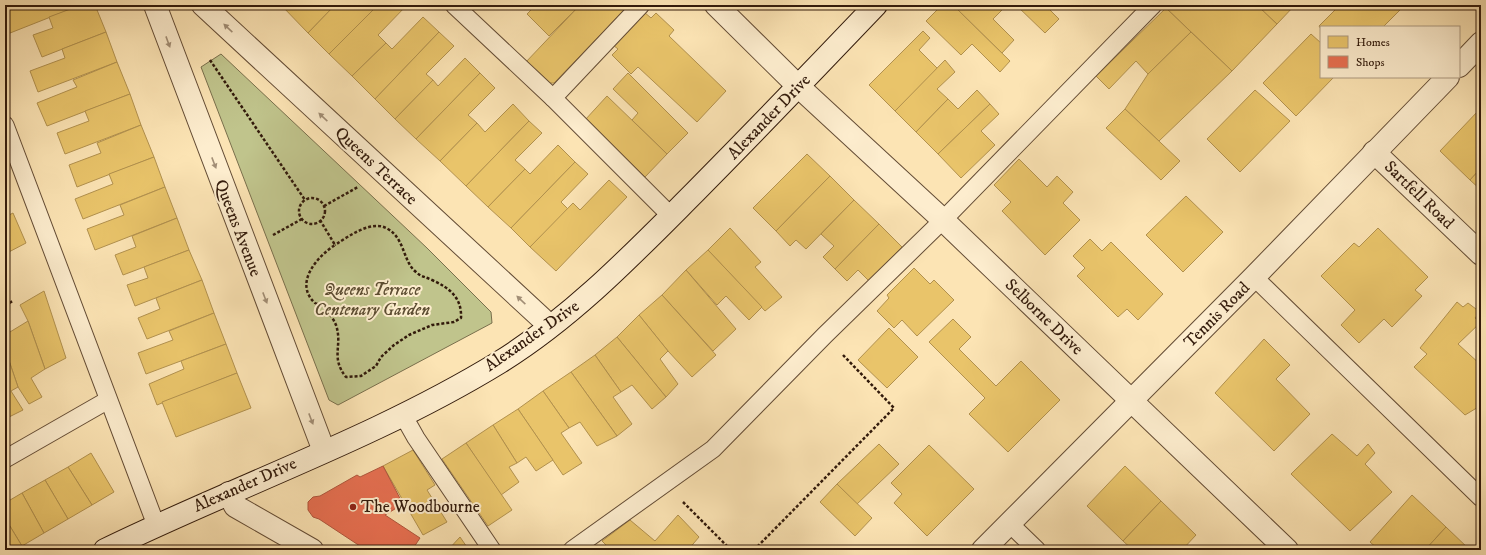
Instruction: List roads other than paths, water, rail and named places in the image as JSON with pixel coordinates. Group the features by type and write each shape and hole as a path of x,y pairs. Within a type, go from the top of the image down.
{"street":[{"name":"Queens Avenue","path":"155,5 324,451"},
{"name":"Queens Terrace","path":"203,5 550,326"},
{"name":"Selborne Drive","path":"716,5 798,87 944,220 1287,550"},
{"name":"Alexander Drive","path":"105,550 156,525 403,415 500,361 550,326 584,301 671,216 876,5"},
{"path":"1460,65 1481,43"},
{"name":"Tennis Road","path":"983,550 1254,277 1447,78"},
{"name":"Sartfell Road","path":"1374,152 1481,254"},
{"path":"229,493 235,506 312,550"}],"lane":[{"path":"454,5 552,98 671,216"},
{"path":"552,98 641,5"},
{"path":"572,550 713,449 825,336 944,220 1153,5"},
{"path":"5,124 156,525"},
{"path":"1254,277 1481,498"},
{"path":"5,459 108,400"},
{"path":"403,415 416,438 492,550"},
{"path":"1009,523 1037,550"}],"place":[{"name":"The Woodbourne","path":"353,507"}],"park label":[{"name":"Queens Terrace Centenary Garden","path":"372,300"}]}
